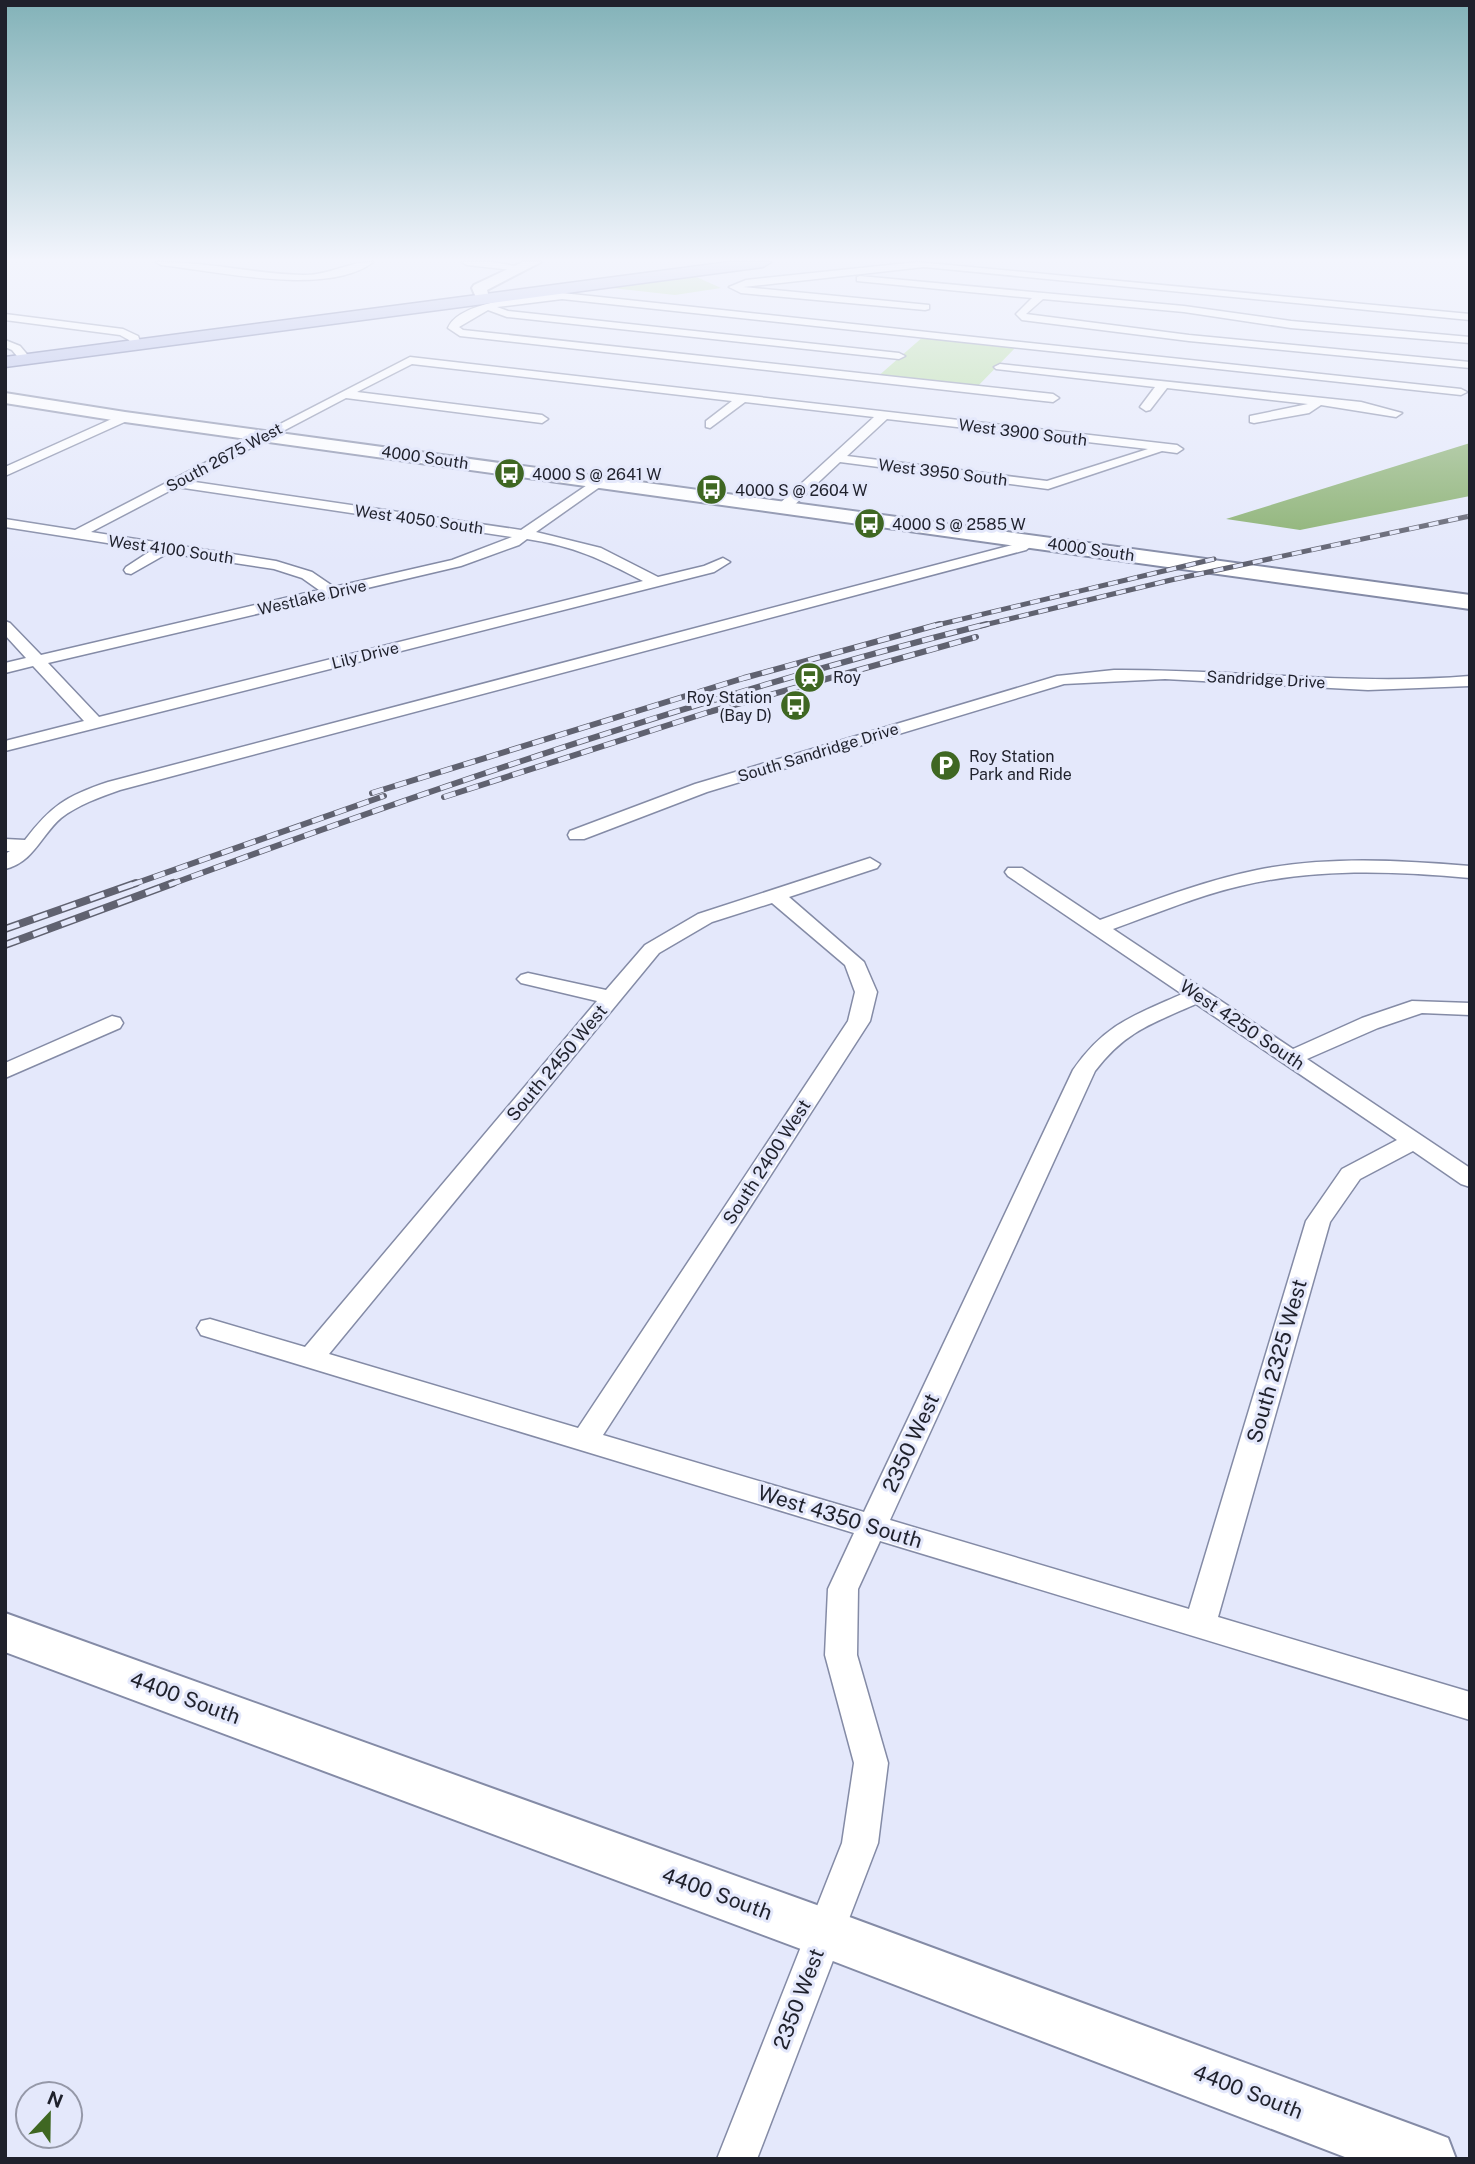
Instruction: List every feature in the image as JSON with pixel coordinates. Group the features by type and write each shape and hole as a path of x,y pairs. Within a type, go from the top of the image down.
{"street":[{"name":"South 2675 West","path":"75,535 404,363"},
{"name":"West 3900 South","path":"435,363 1170,449 1048,485"},
{"path":"729,363 1053,398"},
{"path":"873,379 891,363"},
{"path":"976,390 1004,363"},
{"path":"1200,363 1461,392"},
{"path":"1449,363 1470,365"},
{"path":"1000,367 1318,401 1396,413"},
{"path":"1262,395 1270,387 1290,381 1299,373"},
{"path":"1146,407 1164,384"},
{"path":"344,394 542,419"},
{"name":"4000 South","path":"5,398 1470,602"},
{"path":"709,424 742,400"},
{"path":"1254,419 1304,410 1318,401"},
{"path":"5,472 125,416"},
{"path":"784,506 883,416"},
{"name":"West 3950 South","path":"837,458 1048,485"},
{"name":"Westlake Drive","path":"5,668 466,560 514,542 598,481"},
{"name":"West 4050 South","path":"175,483 524,534 581,545 656,582"},
{"name":"West 4100 South","path":"5,523 276,565 307,575 331,592"},
{"path":"5,863 30,846 54,815 90,794 114,786 1021,547 1031,541"},
{"path":"131,570 167,547"},
{"name":"Lily Drive","path":"5,746 709,569 723,562"},
{"path":"5,626 95,723"},
{"name":"Sandridge Drive","path":"1063,679 1143,674 1404,686 1470,681"},
{"name":"South Sandridge Drive","path":"577,835 701,788 1063,679"},
{"path":"5,845 30,846"},
{"name":"South 2450 West","path":"312,1358 652,949 705,918 870,864"},
{"path":"1097,928 1217,886 1281,872 1353,866 1470,872"},
{"name":"West 4250 South","path":"1015,872 1470,1179"},
{"name":"South 2400 West","path":"585,1440 859,1021 866,992 854,962 776,896"},
{"path":"528,979 612,998"},
{"name":"2350 West","path":"737,2159 860,1843 871,1763 841,1655 843,1589 1084,1070 1105,1043 1131,1025 1198,995"},
{"path":"1291,1058 1370,1023 1420,1006 1470,1009"},
{"path":"5,1071 112,1023"},
{"name":"South 2325 West","path":"1200,1625 1318,1221 1351,1174 1415,1141"},
{"name":"West 4350 South","path":"210,1328 1470,1706"},
{"name":"4400 South","path":"5,1632 825,1933 1427,2159"}],"shaded area":[{"path":"893,363 1000,363 975,389 876,378"},
{"path":"1470,443 1470,496 1300,530 1226,519"}],"railway":[{"path":"980,626 1171,580 1470,516"},
{"path":"933,626 1214,559"},
{"path":"372,793 744,678 940,624"},
{"path":"169,885 473,777 677,711 883,651 987,624"},
{"path":"444,797 709,712 976,637"},
{"path":"131,885 384,796"},
{"path":"5,929 136,883"},
{"path":"5,945 173,883"}],"place":[{"name":"4000 S @ 2641 W","path":"509,474"},
{"name":"4000 S @ 2604 W","path":"712,490"},
{"name":"4000 S @ 2585 W","path":"869,524"},
{"name":"Roy","path":"810,677"},
{"name":"Roy Station (Bay D)","path":"795,706"},
{"name":"Roy Station Park and Ride","path":"946,765"}]}
